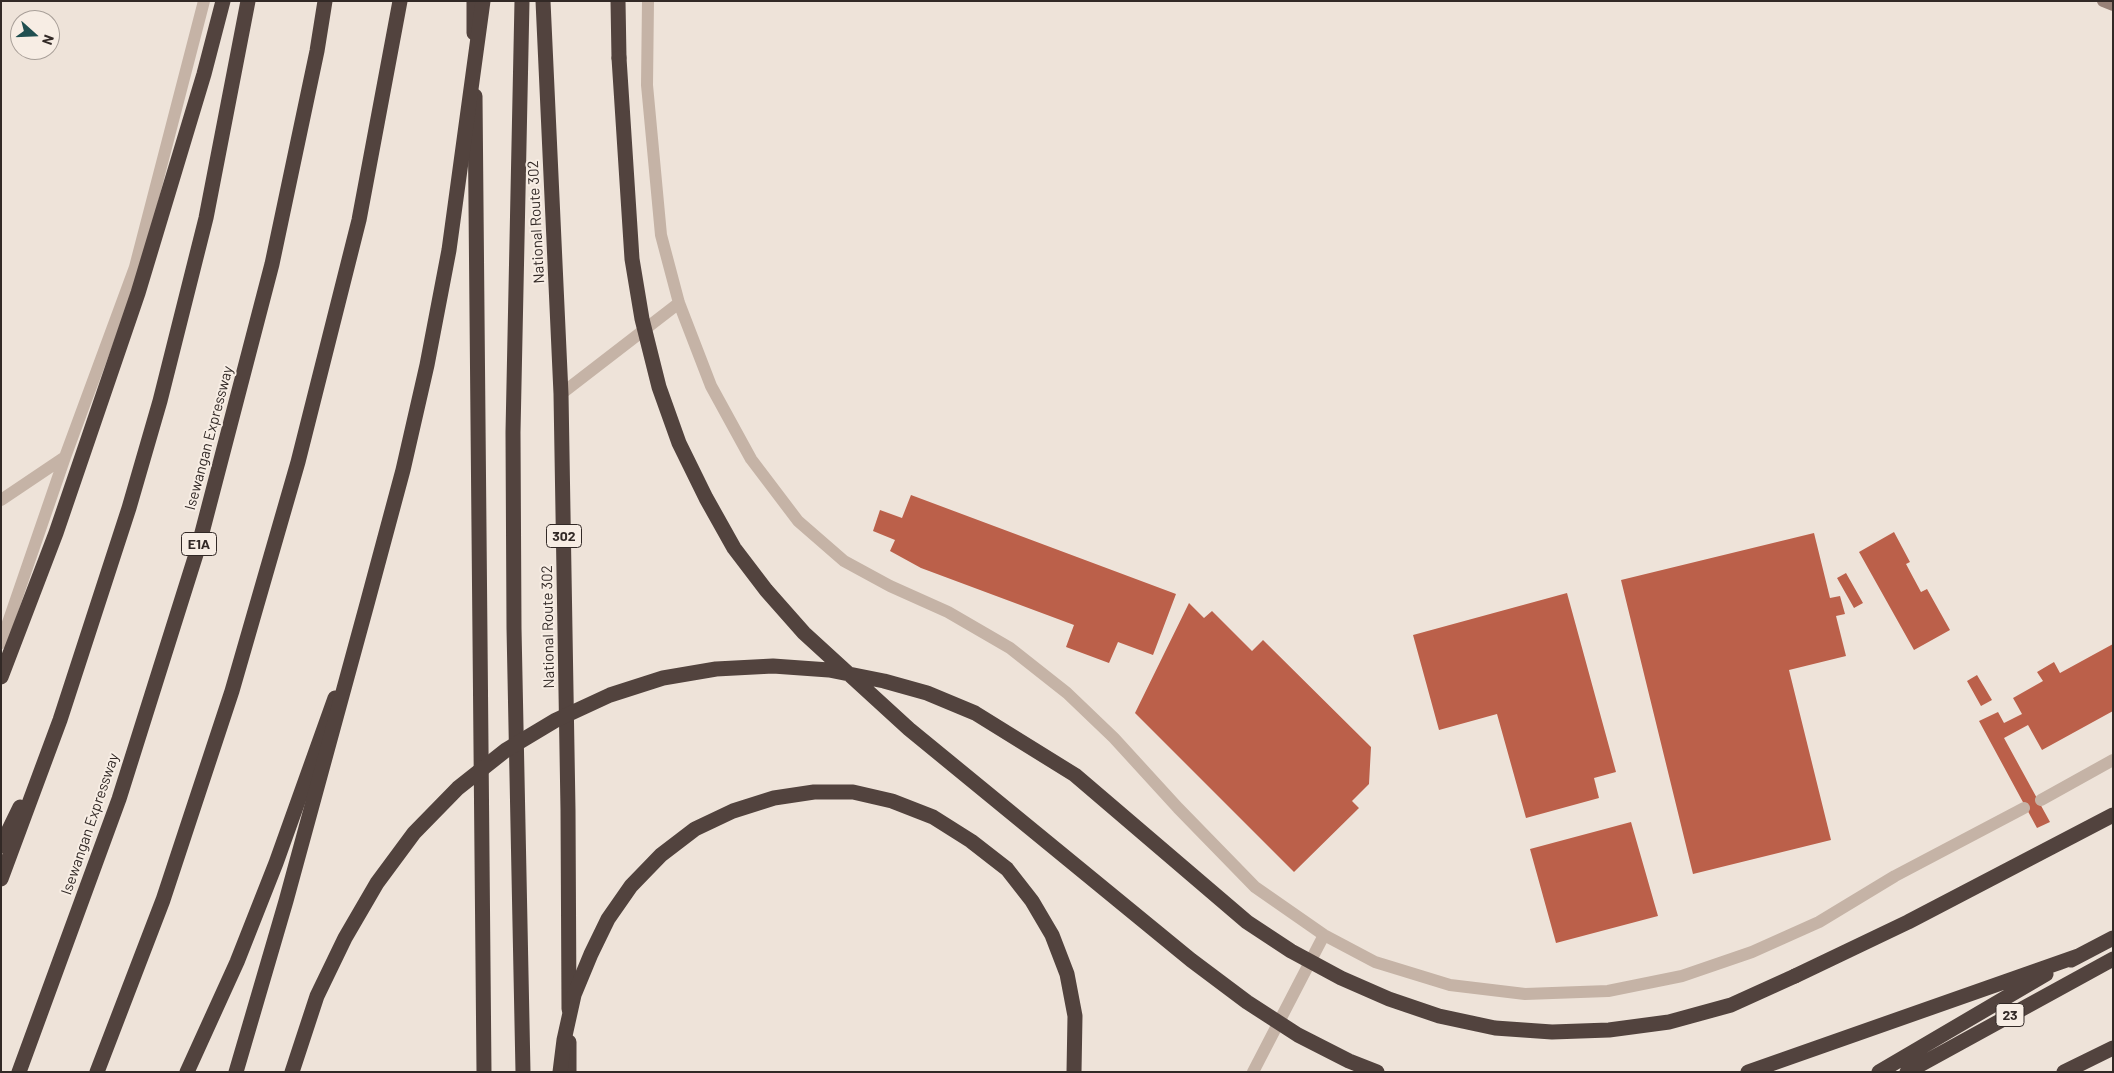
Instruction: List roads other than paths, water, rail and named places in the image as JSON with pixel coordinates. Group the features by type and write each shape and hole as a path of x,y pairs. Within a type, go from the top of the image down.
{"highway":[{"path":"1,677 59,524 138,293 204,74 223,1"},
{"path":"1,879 60,720 129,508 160,401 206,218 248,1"},
{"name":"Isewangan Expressway","path":"19,1072 120,799 198,548 272,264 317,51 325,1"},
{"path":"97,1072 163,900 223,719 298,462 359,220 400,1"},
{"path":"474,1 484,1072"},
{"path":"236,1072 270,957 403,470 427,365 449,250 483,1"},
{"path":"522,1 513,452 514,628 523,1072"},
{"name":"National Route 302","path":"543,1 561,394 568,810 569,1072"},
{"path":"618,1 626,181 632,259 642,319 659,387 679,443 706,498 734,548 766,590 804,633 880,704 909,730 1183,954 1247,1002 1298,1035 1349,1061 1377,1072"},
{"path":"187,1072 237,962 276,863 367,604"},
{"path":"292,1072 317,996 345,938 377,883 414,833 458,788 506,750 556,720 610,695 663,678 716,669 773,666 829,670 884,681 927,693 975,713 1075,774 1247,922 1291,950 1341,978 1389,999 1439,1016 1495,1028 1552,1032 1609,1030 1669,1022 1731,1005 1908,922 2113,815"},
{"path":"1,846 60,720"},
{"path":"560,1072 564,1040 574,995 591,954 608,919 627,892 661,854 694,829 733,811 774,798 814,792 853,792 892,800 933,817 971,841 1007,869 1032,901 1052,935 1067,974 1074,1016 1076,1060 1074,1072"},
{"path":"1879,1072 2078,956 2113,938"},
{"path":"1748,1072 2078,956"},
{"name":"23","path":"1907,1072 2113,959"},
{"path":"2064,1072 2113,1048"},
{"path":"2083,1072 2113,1055"}],"street":[{"path":"1,644 65,457 135,266 204,1"},
{"path":"648,1 647,85 661,235 680,303 711,386 751,460 798,520 844,561 890,586 948,612 1010,648 1068,693 1114,738 1178,808 1255,887 1324,936 1375,962 1450,985 1525,994 1608,991 1682,976 1752,952 1819,922 1895,876 2024,808"},
{"path":"2103,1 2113,5"},
{"path":"561,394 680,303"},
{"path":"1,500 65,457"},
{"path":"2041,800 2113,760"},
{"path":"1252,1072 1324,936"}]}
